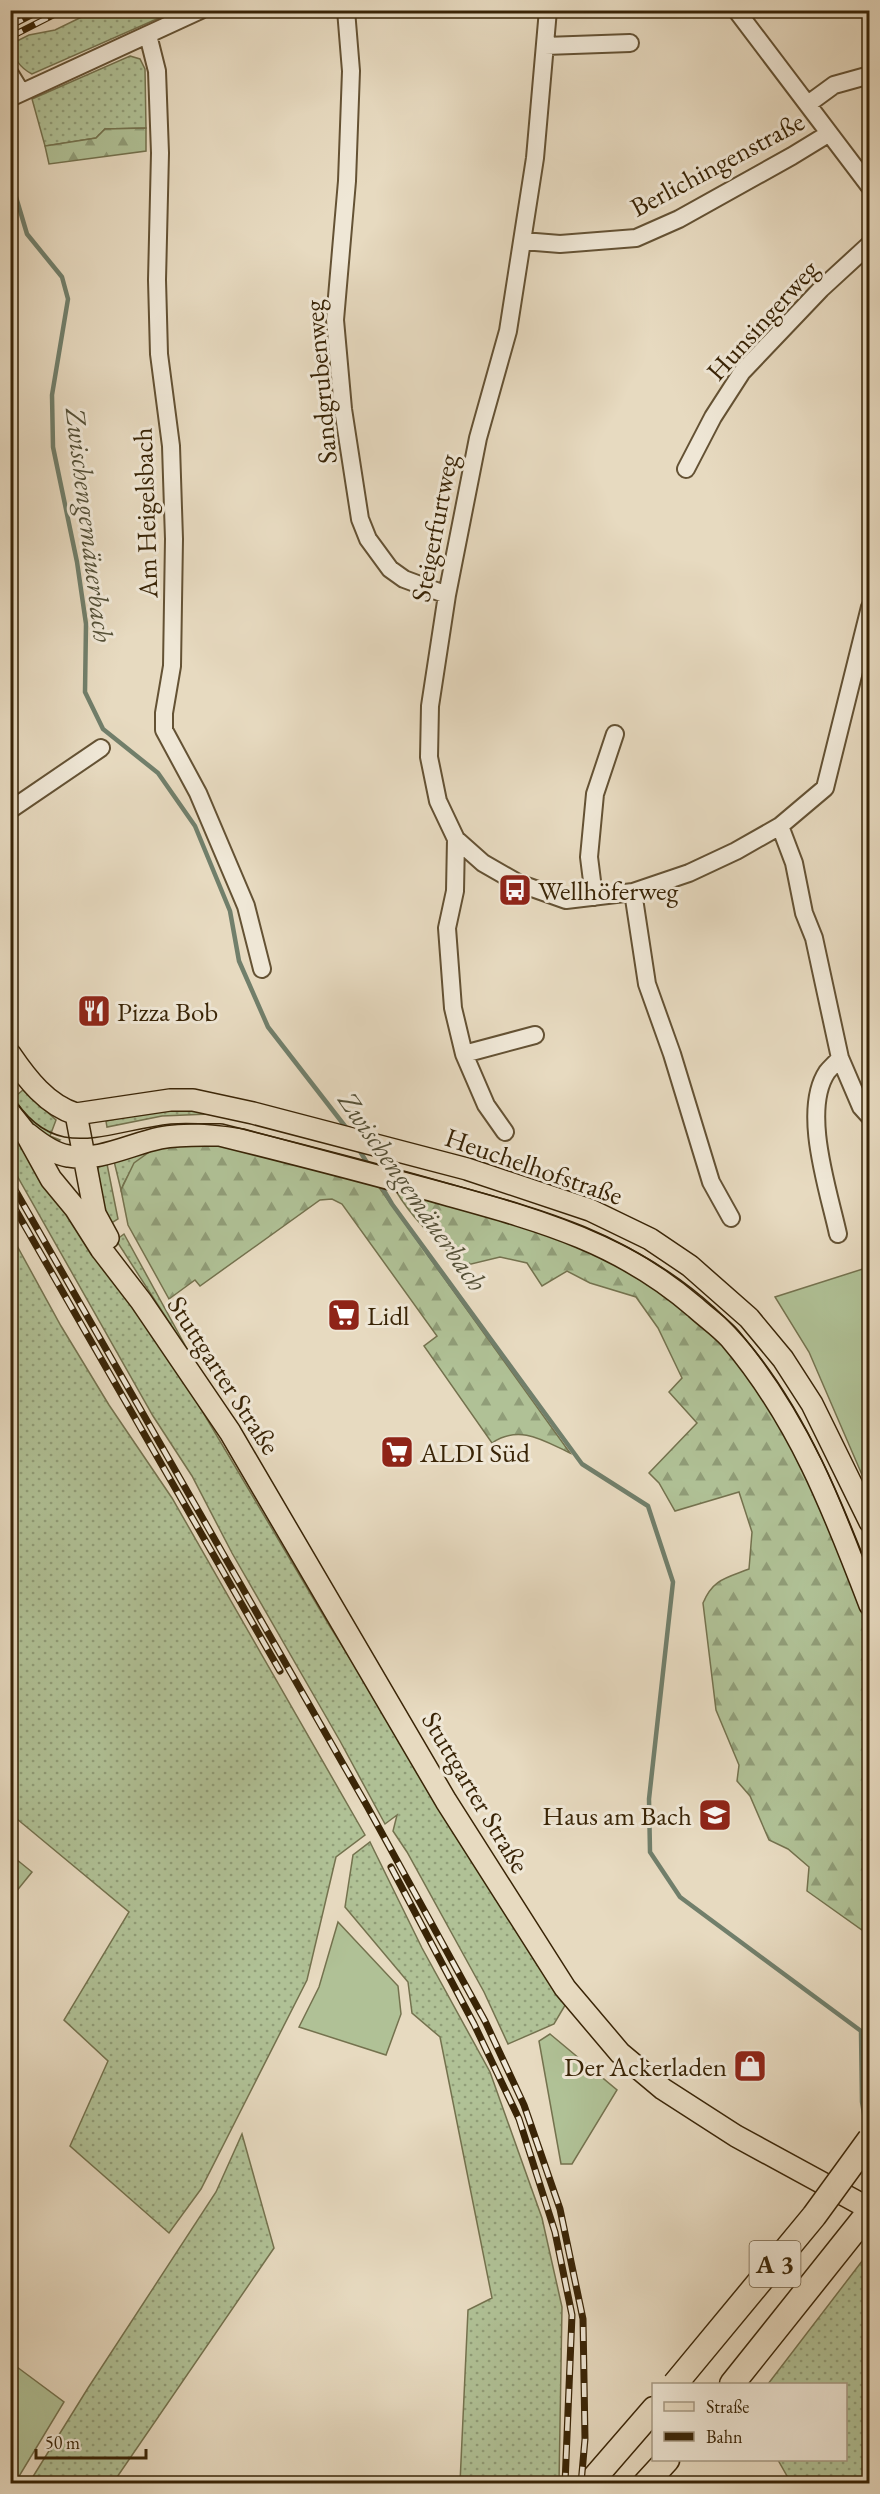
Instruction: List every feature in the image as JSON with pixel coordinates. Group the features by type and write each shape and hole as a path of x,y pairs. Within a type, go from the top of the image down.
{"highway":[{"name":"A 3","path":"677,2383 814,2216 870,2139"},
{"name":"A 3","path":"734,2383 870,2210"},
{"path":"589,2484 652,2411"},
{"path":"645,2484 666,2461"}],"main road":[{"path":"10,1054 38,1090 64,1111 76,1114"},
{"name":"Heuchelhofstraße","path":"76,1114 170,1100 194,1100 467,1169 590,1210 650,1239 690,1266 749,1318 783,1359 812,1404 870,1522"},
{"name":"Stuttgarter Straße","path":"10,1113 25,1132 51,1179 75,1208 101,1250 141,1301 246,1459 446,1801 565,1988 620,2053 663,2089 736,2136 870,2210"},
{"name":"Stuttgarter Straße","path":"76,1114 76,1156 95,1214 141,1301"},
{"name":"Stuttgarter Straße","path":"25,1132 42,1145 76,1156"},
{"name":"Heuchelhofstraße","path":"76,1156 160,1138 220,1135 396,1180 545,1222 633,1262 671,1286 728,1336 760,1376 788,1419 830,1501 870,1605"},
{"name":"Stuttgarter Straße","path":"75,1208 67,1182 76,1156"}],"street":[{"path":"10,74 16,95 201,10"},
{"name":"Sandgrubenweg","path":"346,10 351,71 347,181 335,320 343,409 360,519 368,539 390,569 404,579 447,595"},
{"name":"Steigerfurtweg","path":"505,1132 486,1106 464,1054 453,1008 447,928 454,891 456,839 438,801 429,757 430,706 447,595 478,438 508,331 535,158 548,10"},
{"path":"736,10 870,187"},
{"name":"Am Heigelsbach","path":"148,35 157,71 160,153 157,280 159,354 171,446 174,539 172,666 164,713 164,729 198,793 246,906 262,969"},
{"path":"545,46 630,43"},
{"path":"808,104 834,86 870,75"},
{"name":"Berlichingenstraße","path":"523,241 560,244 636,238 690,213 828,134"},
{"name":"Hunsingerweg","path":"686,469 712,417 742,372 813,297 870,244"},
{"path":"456,839 483,863 546,895 566,900 633,892 689,873 736,851 780,826 825,788 870,607"},
{"path":"594,897 589,857 595,794 615,734"},
{"path":"10,810 101,748"},
{"path":"780,826 794,863 804,914 814,938 840,1058 861,1107 870,1118"},
{"path":"633,892 647,984 672,1054 711,1182 731,1218"},
{"path":"464,1054 535,1035"},
{"path":"838,1234 819,1144 817,1113 819,1094 826,1073 840,1058"}],"green space":[{"path":"96,10 175,11 32,74 18,62 11,44 29,35 55,30"},
{"path":"130,56 140,59 145,69 146,128 105,129 96,138 45,146 32,99"},
{"path":"146,128 146,151 49,164 45,146 96,138 105,129"},
{"path":"23,1090 56,1120 50,1136 60,1140 57,1142 26,1124 11,1100"},
{"path":"154,1111 210,1111 209,1114 162,1116 107,1127 106,1121"},
{"path":"10,1126 188,1387 329,1625 567,2002 554,2024 508,2044 484,1992 407,1852 393,1831 397,1815 385,1824 232,1553 192,1476 153,1416 11,1165"},
{"path":"220,1142 378,1186 570,1453 532,1436 512,1435 502,1437 492,1443 424,1346 437,1336 342,1204 332,1199 320,1200 200,1286 195,1280 169,1299 128,1225 121,1190 134,1163 159,1145"},
{"path":"159,1145 136,1164 121,1190 113,1157"},
{"path":"107,1164 118,1219 110,1224 101,1203 97,1179 99,1165"},
{"path":"396,1191 443,1201 589,1249 656,1287 720,1342 754,1384 781,1427 823,1507 869,1628 869,1935 807,1891 809,1867 788,1849 769,1840 750,1796 737,1781 739,1765 716,1710 703,1603 711,1589 721,1580 749,1569 752,1532 739,1492 675,1511 659,1483 649,1473 697,1423 669,1392 682,1378 658,1328 636,1297 590,1283 567,1271 542,1286 527,1263 500,1257 463,1266 418,1221"},
{"path":"10,1233 61,1326 109,1405 172,1498 365,1835 336,1857 307,1980 201,2189 169,2233 70,2146 108,2061 64,2020 129,1912 11,1814"},
{"path":"124,1234 191,1356 116,1240"},
{"path":"870,1267 869,1491 809,1352 775,1297"},
{"path":"370,1842 422,1948 490,2072 542,2218 562,2307 559,2483 460,2483 468,2310 492,2298 440,2037 412,2013 408,1982 345,1907 353,1855"},
{"path":"11,1855 32,1872 11,1898"},
{"path":"338,1922 398,1986 401,2014 386,2055 299,2027 319,1987"},
{"path":"550,2034 617,2090 572,2164 561,2164 539,2041"},
{"path":"242,2134 274,2248 113,2483 29,2483 216,2192"},
{"path":"869,2252 869,2483 791,2483 779,2461 847,2461 847,2383 769,2383"},
{"path":"17,2367 64,2402 15,2483 11,2483 11,2375"}],"waterway":[{"name":"Zwischengemäuerbach","path":"10,177 27,234 62,277 68,299 52,395 53,447 77,562 86,624 85,692 103,729 158,773 195,826 230,911 239,961 268,1027 348,1130"},
{"name":"Zwischengemäuerbach","path":"358,1148 369,1166"},
{"name":"Zwischengemäuerbach","path":"380,1184 392,1204 582,1464 648,1506 673,1582 649,1799 650,1852 680,1897 861,2031 862,2102 867,2132"}],"tram line":[{"path":"10,1092 27,1115 44,1129 62,1136 82,1138 102,1136 180,1123 244,1129 517,1203 605,1236 646,1257 685,1283 721,1314 755,1351 774,1377 791,1403 821,1459 870,1576"}],"railway":[{"path":"10,26 41,10"},
{"path":"10,37 63,10"},
{"path":"10,1181 367,1806 485,2021 524,2105 560,2209 583,2319 585,2439 581,2484"},
{"path":"10,1200 280,1671"},
{"path":"391,1867 474,2024 519,2119 555,2232 572,2315 565,2484"}],"place":[{"name":"Wellhöferweg","path":"515,890"},
{"name":"Pizza Bob","path":"94,1011"},
{"name":"Lidl","path":"344,1315"},
{"name":"ALDI Süd","path":"397,1452"},
{"name":"Haus am Bach","path":"715,1815"},
{"name":"Der Ackerladen","path":"750,2066"}]}
